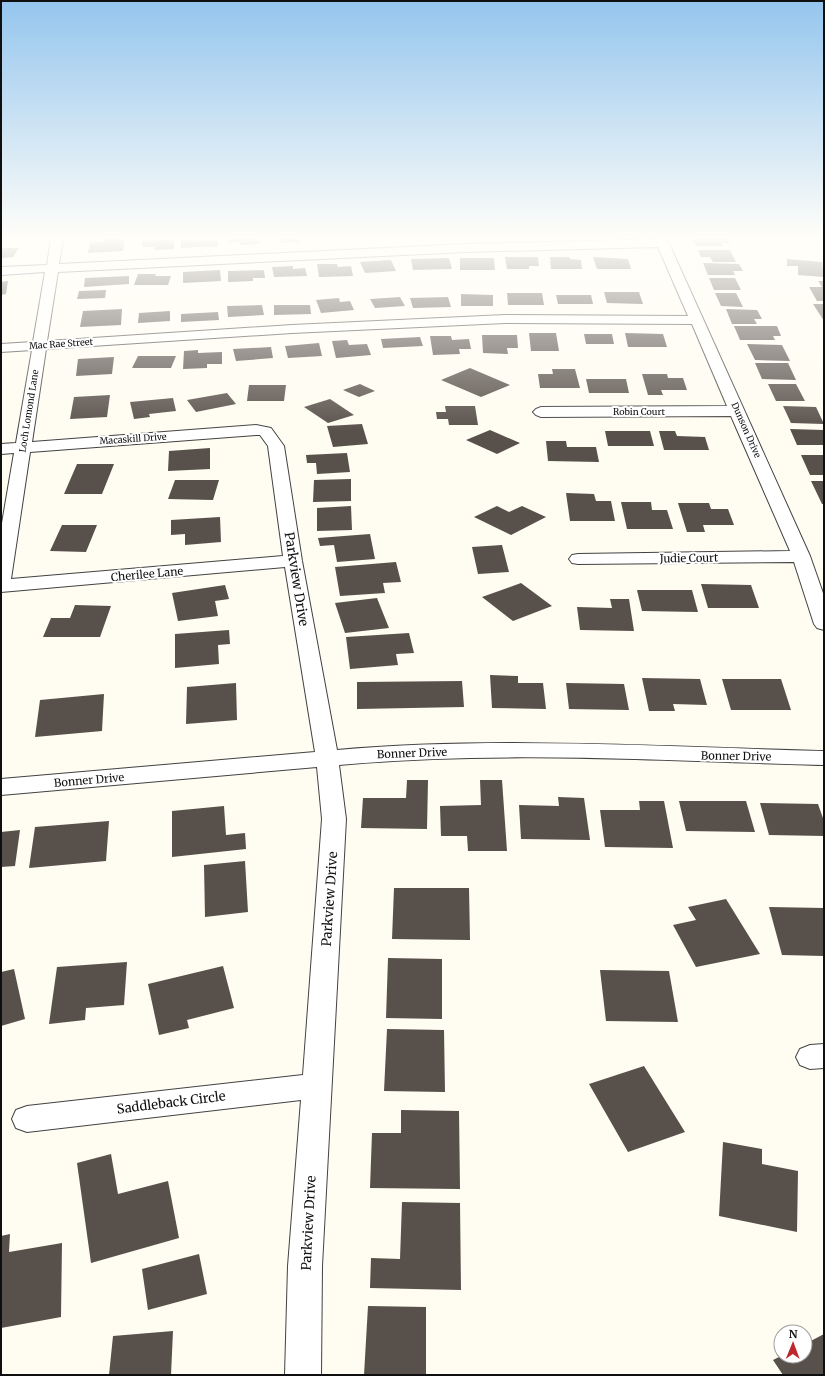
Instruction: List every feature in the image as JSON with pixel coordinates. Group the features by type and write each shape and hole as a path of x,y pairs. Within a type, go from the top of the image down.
{"street":[{"name":"Loch Lomond Lane","path":"1,583 46,303"},
{"name":"Dunson Drive","path":"689,303 738,411 801,556 824,624"},
{"name":"Mac Rae Street","path":"1,348 292,329 505,319 696,320"},
{"name":"Robin Court","path":"541,412 738,411"},
{"name":"Macaskill Drive","path":"1,449 256,430 265,431"},
{"name":"Parkview Drive","path":"265,431 276,446 293,561 327,759 334,819 305,1266 303,1375"},
{"name":"Judie Court","path":"578,559 801,556"},
{"name":"Cherilee Lane","path":"1,586 293,561"},
{"name":"Bonner Drive","path":"1,787 378,754 485,750 824,758"},
{"name":"Saddleback Circle","path":"27,1119 316,1086"}],"building":[{"path":"317,303 351,303 354,310 321,313"},
{"path":"372,303 403,303 405,306 375,308"},
{"path":"412,303 450,303 451,307 413,308"},
{"path":"461,303 493,303 493,306 461,306"},
{"path":"508,303 544,303 544,305 508,305"},
{"path":"558,303 593,304 558,304"},
{"path":"615,303 643,303 643,304"},
{"path":"720,303 741,303 743,307 721,306"},
{"path":"813,304 824,304 824,321"},
{"path":"262,305 264,315 228,317 227,306"},
{"path":"274,305 310,305 311,314 274,315"},
{"path":"122,309 121,325 80,327 83,311"},
{"path":"726,309 757,310 762,319 754,319 757,324 732,324"},
{"path":"170,311 170,321 138,323 139,313"},
{"path":"218,312 219,320 181,322 181,314"},
{"path":"734,326 777,326 781,336 773,336 775,340 740,340"},
{"path":"529,333 556,333 559,351 531,351"},
{"path":"625,333 663,334 667,347 628,347"},
{"path":"584,334 612,334 614,344 586,344"},
{"path":"482,335 517,335 518,348 507,348 508,354 483,353"},
{"path":"430,336 451,336 452,340 469,339 471,349 459,349 460,354 433,355"},
{"path":"420,337 423,346 383,348 381,339"},
{"path":"347,340 349,345 367,344 371,355 336,358 332,341"},
{"path":"319,343 322,356 288,358 285,346"},
{"path":"747,344 782,345 790,361 755,360"},
{"path":"271,347 273,358 236,361 233,349"},
{"path":"198,350 198,353 222,352 222,364 207,364 207,368 183,369 184,351"},
{"path":"138,356 176,356 171,368 132,368"},
{"path":"114,357 112,374 76,376 78,359"},
{"path":"755,363 788,363 796,380 762,379"},
{"path":"470,368 510,385 481,397 441,380"},
{"path":"552,369 575,369 580,388 540,388 538,374 553,374"},
{"path":"642,374 667,374 668,378 683,378 687,390 661,390 663,395 648,395"},
{"path":"586,379 626,379 629,393 589,393"},
{"path":"360,384 375,391 359,397 343,390"},
{"path":"768,384 796,384 805,401 776,401"},
{"path":"249,385 286,385 284,401 247,401"},
{"path":"227,393 236,404 196,412 187,400"},
{"path":"110,395 107,417 70,419 74,397"},
{"path":"173,398 176,411 149,414 150,417 134,419 130,402"},
{"path":"330,399 354,415 328,423 304,407"},
{"path":"445,406 475,406 478,425 449,425 448,419 437,419 436,412 446,412"},
{"path":"783,406 816,407 824,424 791,423"},
{"path":"362,424 368,444 333,447 327,426"},
{"path":"790,429 824,430 824,445 797,445"},
{"path":"490,430 520,443 497,454 466,440"},
{"path":"605,431 650,431 654,446 608,446"},
{"path":"659,431 675,431 677,436 705,437 709,450 664,450"},
{"path":"546,441 566,441 567,447 596,447 599,462 548,461"},
{"path":"210,448 210,469 168,471 169,451"},
{"path":"347,453 350,472 317,474 316,463 307,463 306,455"},
{"path":"801,455 824,455 824,475 810,475"},
{"path":"77,464 114,464 102,494 64,494"},
{"path":"351,479 351,501 313,502 314,480"},
{"path":"175,480 219,480 213,500 168,499"},
{"path":"811,481 824,481 824,504 822,504"},
{"path":"566,493 594,494 596,501 611,501 615,521 570,521"},
{"path":"621,502 651,502 652,510 667,510 673,529 627,529"},
{"path":"678,503 709,503 711,509 728,509 734,525 703,525 705,532 687,532"},
{"path":"351,506 352,530 317,531 317,508"},
{"path":"497,506 509,512 522,506 546,517 511,535 474,517"},
{"path":"220,517 221,542 185,545 185,534 171,535 171,520"},
{"path":"62,525 97,525 86,552 50,551"},
{"path":"370,534 375,559 337,562 334,545 320,546 318,538"},
{"path":"502,545 509,572 478,574 472,547"},
{"path":"396,562 401,582 383,583 385,593 340,596 335,567"},
{"path":"521,583 552,606 513,621 482,597"},
{"path":"701,584 751,585 759,608 708,608"},
{"path":"225,585 229,599 215,601 218,616 178,621 172,593"},
{"path":"637,590 692,590 698,612 642,611"},
{"path":"377,598 389,628 345,633 335,603"},
{"path":"610,599 629,599 634,631 580,630 577,607 612,608"},
{"path":"75,605 111,606 100,637 43,637 51,618 70,618"},
{"path":"229,630 230,644 218,645 219,664 175,668 175,634"},
{"path":"409,633 414,653 396,654 398,665 350,669 346,637"},
{"path":"490,675 518,676 518,683 543,683 546,709 492,708"},
{"path":"642,678 700,679 707,705 673,704 675,711 649,711"},
{"path":"722,679 781,679 791,710 731,710"},
{"path":"462,681 464,707 357,709 357,682"},
{"path":"236,683 237,720 186,724 187,687"},
{"path":"566,683 624,684 629,710 569,709"},
{"path":"104,694 102,731 35,737 40,700"},
{"path":"407,780 428,780 427,829 361,828 363,798 406,798"},
{"path":"480,780 502,780 507,851 468,851 467,836 441,836 440,806 481,805"},
{"path":"558,797 584,798 590,840 521,839 519,805 559,806"},
{"path":"639,801 664,801 673,848 605,847 600,810 640,810"},
{"path":"679,801 746,801 755,832 686,831"},
{"path":"760,803 818,804 824,821 824,836 769,835"},
{"path":"224,806 226,835 245,833 246,849 172,857 172,811"},
{"path":"109,821 106,861 29,868 35,827"},
{"path":"20,830 15,866 1,867 1,832"},
{"path":"245,861 248,912 205,917 204,865"},
{"path":"394,888 469,888 470,940 392,939"},
{"path":"726,899 760,954 696,967 673,925 696,920 688,907"},
{"path":"769,907 824,908 824,956 782,955"},
{"path":"388,958 442,959 442,1019 386,1018"},
{"path":"127,962 124,1005 86,1008 85,1020 49,1024 57,967"},
{"path":"223,966 234,1008 187,1020 189,1028 159,1035 148,984"},
{"path":"14,969 25,1019 1,1026 1,972"},
{"path":"600,970 669,971 678,1022 606,1021"},
{"path":"387,1029 444,1030 445,1092 384,1091"},
{"path":"644,1066 685,1132 628,1152 589,1084"},
{"path":"401,1110 459,1111 460,1189 370,1188 372,1133 401,1133"},
{"path":"723,1142 762,1149 762,1164 798,1171 797,1232 719,1216"},
{"path":"111,1154 118,1194 168,1181 179,1238 91,1263 77,1163"},
{"path":"402,1202 460,1203 461,1290 370,1288 371,1258 400,1259"},
{"path":"10,1234 9,1252 62,1243 61,1317 1,1328 1,1236"},
{"path":"199,1254 207,1294 148,1310 142,1269"},
{"path":"368,1306 426,1307 426,1375 364,1375"},
{"path":"173,1331 171,1375 109,1375 113,1336"},
{"path":"824,1334 824,1375 783,1375 776,1364 813,1364 813,1340"}]}
